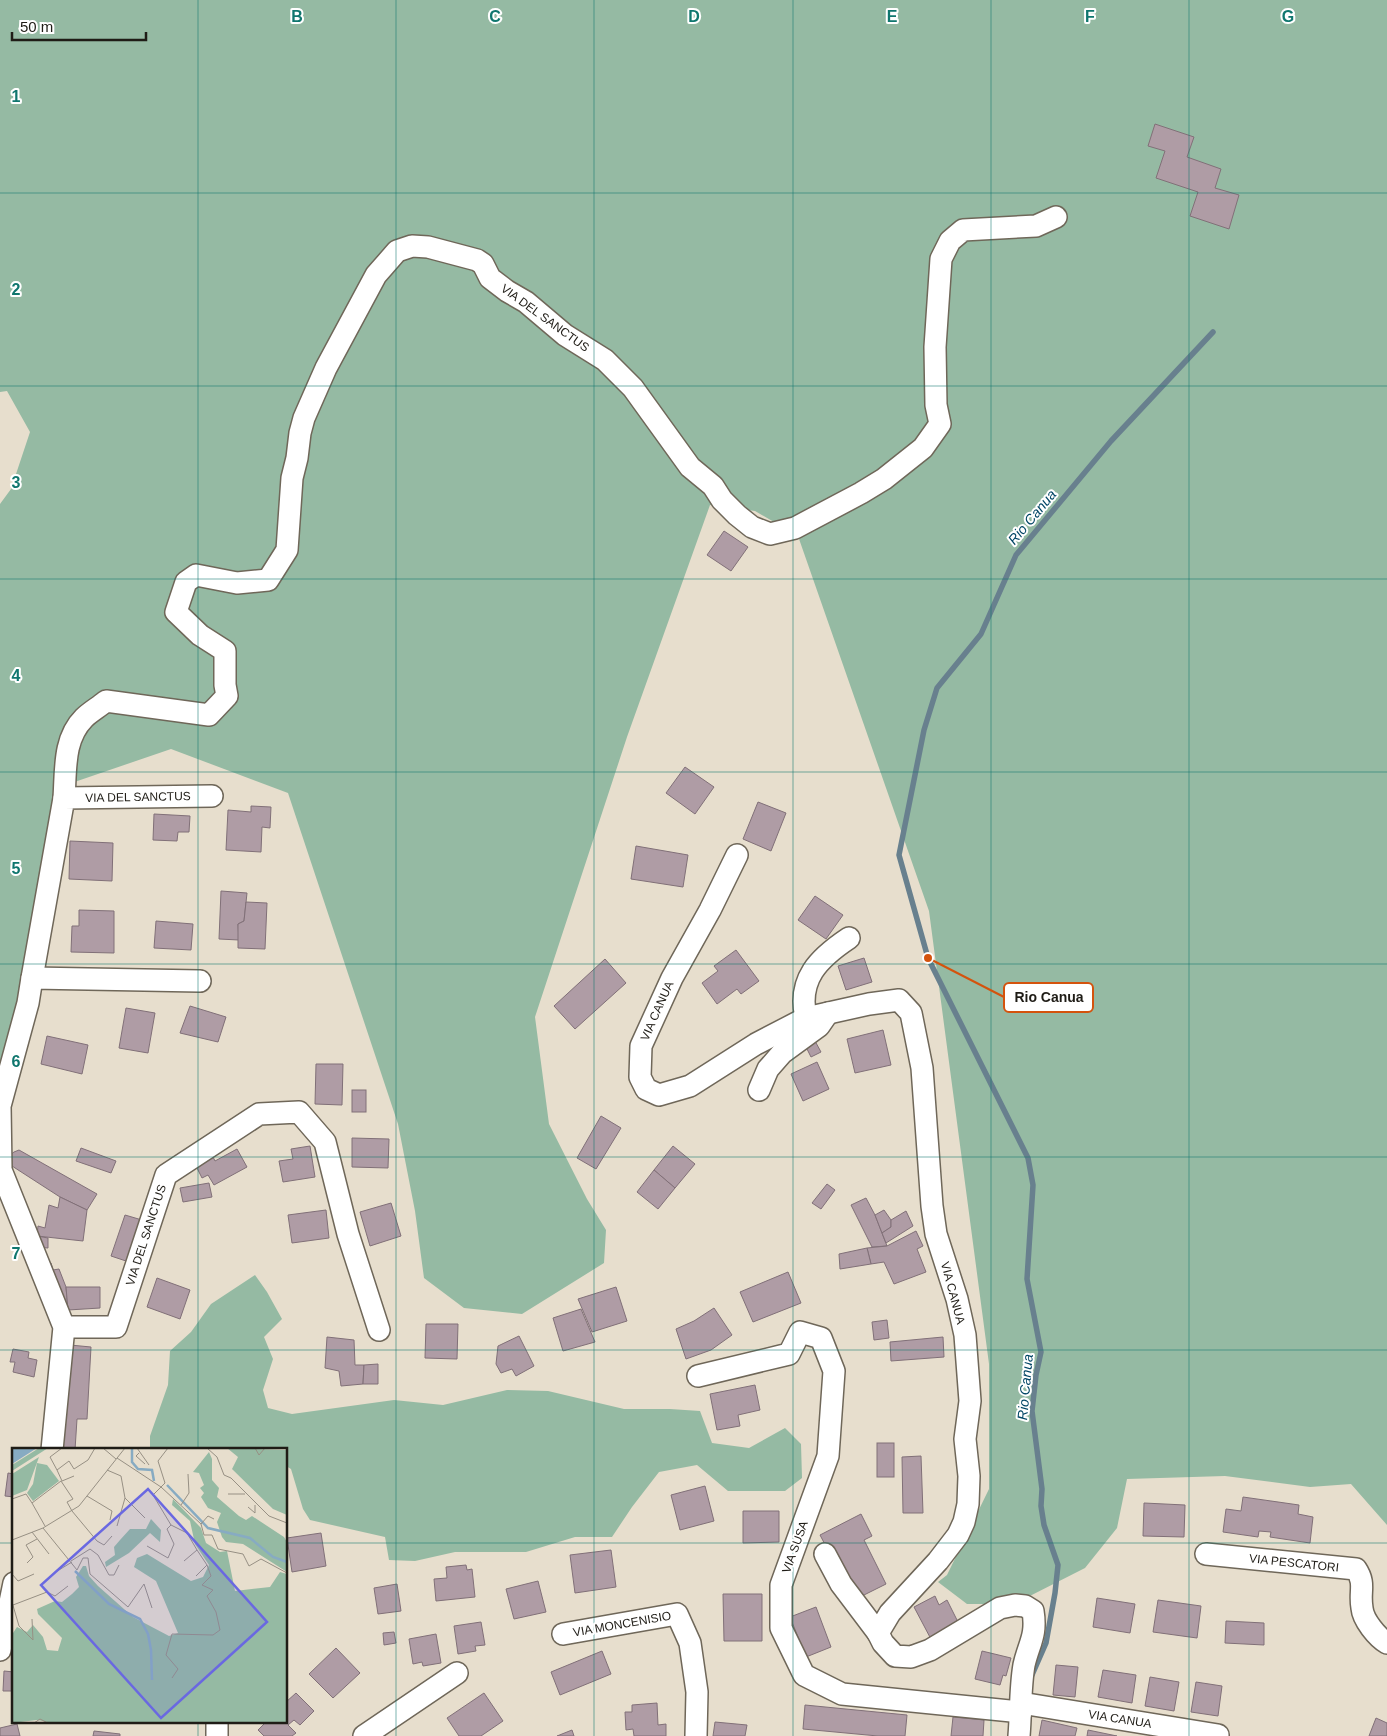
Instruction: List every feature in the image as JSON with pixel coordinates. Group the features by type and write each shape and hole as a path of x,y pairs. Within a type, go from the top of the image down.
{"street":[{"name":"VIA DEL SANCTUS","path":"52,1448 64,1327 1,1170 0,1106 28,1003 64,798 66,754 72,734 84,718 106,701 209,715 227,696 225,685 225,651 200,635 176,612 186,582 196,575 237,583 268,580 287,550 292,478 300,432 308,407 326,368 376,275 397,251 412,246 428,247 477,260 483,264 490,278 526,302 565,335 605,360 633,388 690,468 713,486 722,500 737,515 752,527 770,534 795,528 862,494 923,448 940,424 936,405 935,347 941,259 950,241 964,230 1036,226 1056,217"},
{"name":"VIA DEL SANCTUS","path":"64,798 212,796"},
{"name":"VIA CANUA","path":"737,855 710,910 672,978 641,1046 640,1077 646,1089 659,1095 690,1086 756,1044 806,1018 869,1004 898,1000 910,1013 922,1068 932,1206 936,1234 957,1299 965,1335 970,1401 966,1440 969,1476 968,1504 964,1522 958,1534 938,1561 890,1613 878,1633"},
{"path":"806,1018 804,992 808,978 828,954 849,938"},
{"path":"32,978 200,981"},
{"path":"759,1090 768,1069 782,1053 819,1026 828,1013"},
{"name":"VIA DEL SANCTUS","path":"64,1327 116,1327 166,1175 259,1114 299,1112 325,1142 348,1234 379,1330"},
{"name":"VIA SUSA","path":"698,1376 788,1354 800,1332 821,1338 834,1371 828,1456 781,1585 781,1628 804,1675 842,1694 1021,1707"},
{"path":"825,1554 841,1584 878,1633 883,1643 895,1656 911,1657 930,1650 1000,1608 1015,1605 1025,1606 1033,1611 1034,1637 1024,1665 1019,1736"},
{"name":"VIA PESCATORI","path":"1206,1554 1356,1569 1362,1578 1362,1609 1370,1626 1387,1643"},
{"path":"0,1650 12,1593"},
{"name":"VIA MONCENISIO","path":"563,1634 677,1614 690,1643 697,1692 696,1736"},
{"path":"364,1736 457,1673"},
{"name":"VIA CANUA","path":"1021,1707 1218,1735"}],"green space":[{"path":"0,0 1387,0 1387,1525 1351,1484 1310,1487 1225,1476 1127,1479 1117,1528 1085,1568 1014,1604 967,1604 938,1582 947,1575 989,1489 989,1364 929,911 798,536 755,511 710,505 627,737 535,1017 549,1124 587,1199 606,1230 604,1263 522,1314 464,1308 424,1278 415,1211 398,1124 288,793 171,749 54,789 15,1029 0,1073 0,504 11,489 30,432 7,391 0,392"},
{"path":"255,1275 282,1319 264,1337 273,1359 263,1390 268,1408 292,1414 394,1400 443,1405 507,1390 548,1391 624,1409 700,1411 712,1443 749,1448 785,1428 801,1444 802,1478 785,1491 728,1491 697,1465 659,1472 612,1537 575,1537 526,1552 455,1552 415,1561 389,1560 385,1537 310,1520 303,1509 291,1469 288,1467 288,1448 150,1448 150,1436 168,1385 170,1351 191,1332 211,1304"}],"building":[{"path":"1155,124 1194,137 1187,157 1221,169 1215,188 1239,195 1229,229 1190,216 1198,192 1156,178 1165,151 1148,146"},
{"path":"724,531 748,547 731,571 707,555"},
{"path":"685,767 714,787 695,814 666,793"},
{"path":"758,802 786,813 771,851 743,839"},
{"path":"251,806 271,807 270,828 262,827 261,852 226,850 228,810 251,812"},
{"path":"154,814 190,816 189,832 178,832 177,841 153,840"},
{"path":"70,841 113,843 112,881 69,879"},
{"path":"636,846 688,855 683,887 631,879"},
{"path":"221,891 247,893 244,921 238,924 239,940 219,939"},
{"path":"815,896 843,915 826,939 798,920"},
{"path":"246,902 267,903 265,949 238,948 238,924 244,921"},
{"path":"79,910 114,911 114,953 71,952 72,926 79,926"},
{"path":"156,921 193,924 191,950 154,948"},
{"path":"736,950 759,981 741,994 737,989 717,1004 702,983 718,971 714,966"},
{"path":"864,958 872,982 846,990 838,966"},
{"path":"605,959 626,983 575,1029 554,1006"},
{"path":"190,1006 226,1017 218,1042 180,1033"},
{"path":"126,1008 155,1013 148,1053 119,1048"},
{"path":"883,1030 891,1065 855,1073 847,1039"},
{"path":"47,1036 88,1045 82,1074 41,1064"},
{"path":"815,1041 821,1052 811,1057 806,1047"},
{"path":"817,1062 829,1089 803,1101 791,1074"},
{"path":"316,1064 343,1064 342,1105 315,1104"},
{"path":"352,1090 366,1090 366,1112 352,1112"},
{"path":"601,1116 621,1128 596,1169 577,1158"},
{"path":"352,1138 389,1139 388,1168 352,1167"},
{"path":"310,1146 315,1177 283,1182 279,1161 293,1159 291,1149"},
{"path":"673,1146 695,1164 675,1188 654,1170"},
{"path":"81,1148 116,1161 111,1173 76,1161"},
{"path":"237,1149 247,1167 214,1185 208,1175 202,1178 196,1166 213,1157 215,1161"},
{"path":"19,1150 97,1194 87,1210 60,1197 12,1166 8,1160 10,1155"},
{"path":"654,1170 675,1188 658,1209 637,1192"},
{"path":"209,1183 212,1197 183,1202 180,1188"},
{"path":"827,1184 835,1190 821,1209 812,1203"},
{"path":"60,1197 87,1210 83,1241 37,1236 38,1226 45,1228 49,1205 58,1208"},
{"path":"866,1198 887,1246 872,1247 851,1205"},
{"path":"391,1203 401,1236 370,1246 360,1212"},
{"path":"326,1210 329,1238 292,1243 288,1215"},
{"path":"884,1210 891,1220 891,1227 882,1233 875,1215"},
{"path":"906,1211 913,1226 886,1243 882,1233 891,1227 891,1220"},
{"path":"125,1215 142,1220 129,1262 111,1256"},
{"path":"916,1231 923,1246 917,1249 926,1272 894,1284 884,1262 871,1264 867,1248 887,1246"},
{"path":"37,1236 48,1238 48,1248 36,1247"},
{"path":"867,1248 871,1264 840,1269 839,1254"},
{"path":"51,1263 53,1270 59,1269 66,1287 68,1310 41,1264"},
{"path":"788,1272 801,1303 753,1322 740,1292"},
{"path":"157,1278 190,1290 180,1319 147,1307"},
{"path":"66,1287 100,1287 100,1308 68,1310"},
{"path":"616,1287 627,1321 592,1332 578,1299"},
{"path":"714,1308 732,1335 711,1350 686,1359 676,1329 694,1321"},
{"path":"581,1309 595,1342 563,1351 553,1318"},
{"path":"887,1320 889,1338 874,1340 872,1322"},
{"path":"426,1324 458,1324 457,1359 425,1358"},
{"path":"519,1336 534,1366 516,1376 512,1369 501,1373 496,1364 498,1346"},
{"path":"327,1337 354,1340 355,1365 364,1365 363,1384 341,1386 339,1371 325,1368"},
{"path":"943,1337 944,1357 891,1361 890,1342"},
{"path":"70,1345 91,1347 87,1419 77,1419 75,1448 57,1448"},
{"path":"13,1349 29,1352 28,1358 37,1360 34,1377 13,1372 15,1362 10,1362"},
{"path":"378,1364 378,1384 363,1384 364,1365"},
{"path":"755,1385 760,1410 738,1415 740,1426 717,1430 710,1394"},
{"path":"877,1443 894,1443 894,1477 877,1477"},
{"path":"921,1456 923,1513 903,1513 902,1457"},
{"path":"8,1473 12,1474 12,1497 5,1496"},
{"path":"705,1486 714,1521 680,1530 671,1495"},
{"path":"1243,1497 1299,1505 1298,1514 1313,1517 1310,1543 1270,1537 1271,1532 1259,1531 1258,1537 1223,1532 1226,1509 1241,1511"},
{"path":"1144,1503 1185,1505 1184,1537 1143,1536"},
{"path":"743,1511 779,1511 779,1542 743,1543"},
{"path":"861,1514 872,1536 864,1540 886,1584 858,1598 838,1569 820,1535"},
{"path":"321,1533 326,1566 292,1572 288,1538"},
{"path":"611,1550 616,1587 575,1593 570,1555"},
{"path":"466,1565 467,1570 472,1569 475,1597 436,1601 434,1579 447,1578 446,1567"},
{"path":"538,1581 546,1612 514,1619 506,1589"},
{"path":"397,1584 401,1611 378,1614 374,1588"},
{"path":"723,1594 762,1594 762,1641 724,1641"},
{"path":"935,1596 939,1605 947,1600 960,1626 932,1641 914,1607"},
{"path":"1097,1598 1135,1604 1130,1633 1093,1627"},
{"path":"1158,1600 1201,1606 1197,1638 1153,1632"},
{"path":"816,1607 831,1647 806,1657 790,1617"},
{"path":"1226,1621 1264,1623 1264,1645 1225,1643"},
{"path":"481,1622 485,1645 475,1646 476,1651 458,1654 454,1626"},
{"path":"394,1632 396,1643 384,1645 383,1633"},
{"path":"436,1634 441,1663 423,1666 422,1662 413,1664 409,1639"},
{"path":"336,1648 360,1673 333,1698 309,1674"},
{"path":"602,1651 611,1674 560,1695 551,1672"},
{"path":"982,1651 1011,1658 1006,1676 1003,1675 1000,1685 975,1679"},
{"path":"1056,1665 1078,1667 1075,1697 1053,1695"},
{"path":"1103,1670 1136,1675 1132,1703 1098,1697"},
{"path":"4,1671 12,1672 12,1691 3,1691"},
{"path":"1150,1677 1179,1682 1174,1711 1145,1706"},
{"path":"1196,1682 1222,1686 1218,1716 1191,1712"},
{"path":"296,1693 314,1711 300,1725 294,1720 288,1725 296,1733 292,1736 264,1736 258,1730 264,1724 288,1724 288,1700"},
{"path":"484,1693 503,1721 481,1736 459,1736 447,1718"},
{"path":"657,1703 658,1725 666,1724 666,1736 634,1736 633,1729 626,1730 625,1712 632,1712 632,1705"},
{"path":"805,1705 907,1715 905,1736 878,1736 803,1729"},
{"path":"953,1717 984,1720 983,1736 951,1736"},
{"path":"1376,1718 1387,1723 1387,1736 1369,1736"},
{"path":"1042,1720 1077,1728 1075,1736 1039,1736"},
{"path":"715,1722 747,1725 745,1736 713,1736"},
{"path":"17,1724 20,1736 0,1736 0,1728"},
{"path":"572,1730 574,1736 557,1736"},
{"path":"1088,1730 1117,1736 1087,1736"},
{"path":"94,1731 120,1734 120,1736 93,1736"}],"waterway":[{"name":"Rio Canua","path":"1032,1675 1046,1643 1058,1565 1044,1525 1041,1506 1042,1489 1032,1411 1041,1352 1027,1279 1033,1185 1028,1158 928,958 899,855 924,730 937,688 981,634 1016,555 1111,441 1213,332"}],"place":[{"name":"Rio Canua","path":"928,958"}]}
